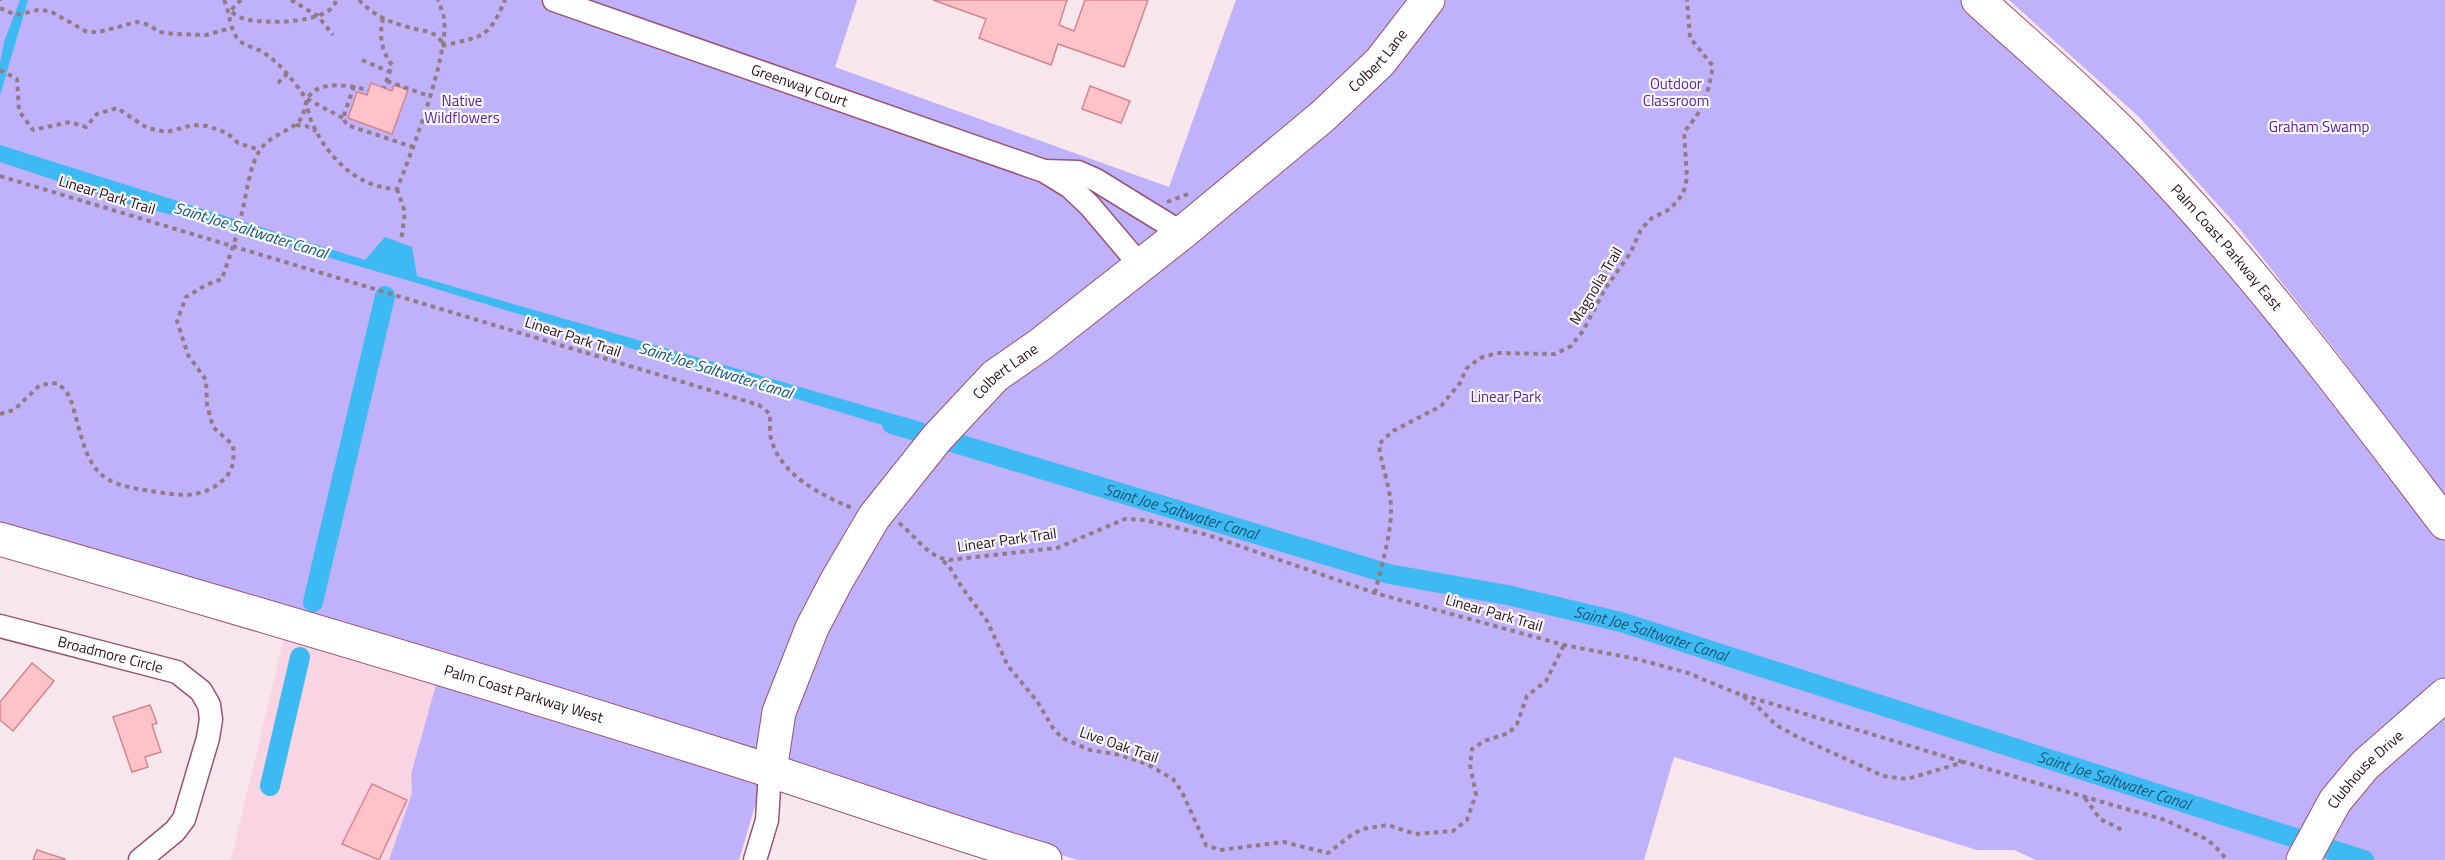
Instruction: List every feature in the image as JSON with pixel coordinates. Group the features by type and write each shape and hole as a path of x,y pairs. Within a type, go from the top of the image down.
{"main road":[{"name":"Colbert Lane","path":"770,771 779,712 827,599 874,517 913,466 988,382 1182,233 1346,95 1380,62 1428,0"},
{"name":"Palm Coast Parkway East","path":"1978,0 2096,107 2190,206 2272,302 2445,523"},
{"name":"Palm Coast Parkway West","path":"0,538 349,641 770,771 975,840 1045,860"},
{"name":"Clubhouse Drive","path":"2311,846 2335,801 2365,765 2445,695"}],"street":[{"name":"Greenway Court","path":"554,0 1044,171"},
{"path":"1044,171 1078,172 1096,180 1182,233"},
{"path":"1044,171 1070,187 1090,206 1140,265"},
{"name":"Broadmore Circle","path":"0,626 177,672 196,686 209,705 211,719 208,738 184,819 175,831 140,860"},
{"name":"Colbert Lane","path":"755,860 767,819 770,771"}],"path":[{"path":"224,0 230,11 231,28 239,41 279,63 307,99 343,118 347,125 412,147"},
{"path":"230,11 241,0"},
{"path":"291,0 318,16 333,35"},
{"path":"230,11 242,18 252,20 283,21 318,16 332,10 336,0"},
{"path":"359,0 382,18 404,27 430,32 442,45"},
{"path":"400,241 405,212 397,189 429,96 442,45 444,18 438,0"},
{"path":"442,45 480,37 495,23 505,0"},
{"name":"Magnolia Trail","path":"1375,593 1390,528 1391,507 1380,462 1379,444 1393,431 1441,406 1460,383 1466,369 1480,358 1497,353 1556,354 1571,346 1583,331 1605,289 1631,252 1641,229 1652,218 1670,209 1683,194 1687,178 1684,132 1706,100 1713,66 1690,38 1687,0"},
{"path":"0,8 16,15 38,10 50,11 87,32 99,32 136,22 149,25 159,32 175,34 206,35 231,28"},
{"path":"382,18 380,33 382,47 392,65 384,88"},
{"path":"362,60 390,72"},
{"path":"0,70 17,79 19,111 33,130 70,122 86,127 97,114 117,108 147,128 167,132 193,125 207,126 227,133 238,143 260,150"},
{"path":"278,83 287,74"},
{"path":"387,81 429,96"},
{"path":"296,125 304,114 307,99 311,94 330,86 354,86 368,90"},
{"path":"343,118 354,86"},
{"path":"307,99 309,114 317,131 336,158 357,179 383,189 397,189"},
{"path":"1696,103 1703,106"},
{"path":"0,414 14,410 40,385 57,383 68,392 93,468 111,481 137,489 187,496 206,492 228,477 234,458 233,445 213,427 207,405 206,380 188,355 177,321 186,297 222,279 260,150 278,132 296,125 317,131"},
{"name":"Linear Park Trail","path":"0,176 759,405 770,414 772,441 790,472 831,499 874,517 900,523 920,544 941,559 1057,548 1125,519 1135,519 1208,535 1375,593 1564,645 1637,659 1688,672 1739,694 1759,708 1776,725 1884,776 1907,779 1964,762"},
{"path":"1163,203 1193,192"},
{"name":"Live Oak Trail","path":"941,559 949,566 987,621 1008,666 1062,738 1090,750 1120,755 1147,764 1173,779 1182,792 1206,845 1220,850 1284,842 1328,853 1362,829 1375,826 1388,825 1415,834 1453,831 1467,820 1476,794 1470,765 1472,749 1484,741 1509,733 1517,724 1527,696 1546,681 1564,645"},
{"path":"1739,694 2165,820 2204,838 2214,845 2227,860"},
{"path":"2084,797 2100,819 2124,831"}],"shaded area":[{"path":"285,633 437,681 411,774 412,793 389,860 231,860"}],"green space":[{"name":"Linear Park","path":"0,0 857,0 835,67 1169,187 1236,0 1963,0 2084,112 2193,228 2445,539 2445,678 2353,757 2296,860 2036,860 2014,850 1977,850 1674,757 1644,860 1078,860 957,825 0,526"},
{"name":"Graham Swamp","path":"2009,0 2445,0 2445,500 2339,355 2239,228 2138,116"},
{"path":"437,681 762,782 739,860 389,860 412,793 411,774"},
{"path":"2445,707 2445,860 2318,860 2343,806"}],"water":[{"path":"20,0 28,0 0,95 0,63 4,42"},
{"path":"0,145 365,260 385,237 412,247 417,276 924,423 915,435 417,283 244,233 124,203 0,162"}],"building":[{"path":"933,0 1067,0 1059,25 1074,31 1085,0 1148,0 1124,67 1058,44 1051,65 979,38 986,19"},
{"path":"371,83 392,91 394,85 408,90 392,134 348,118 357,92 367,95"},
{"path":"1090,86 1130,101 1121,123 1082,109"},
{"path":"32,663 54,681 13,731 0,720 0,702"},
{"path":"150,705 157,723 152,725 161,752 145,757 148,767 132,772 113,717"},
{"path":"372,784 407,800 379,860 342,844"},
{"path":"37,850 65,859 65,860 33,860"}],"waterway":[{"path":"313,602 385,296"},
{"name":"Saint Joe Saltwater Canal","path":"892,424 1389,574 1507,595 1621,622 2364,860"},
{"path":"270,786 300,657"}],"park label":[{"name":"Outdoor Classroom","path":"1676,92"},
{"name":"Native Wildflowers","path":"462,110"}]}
